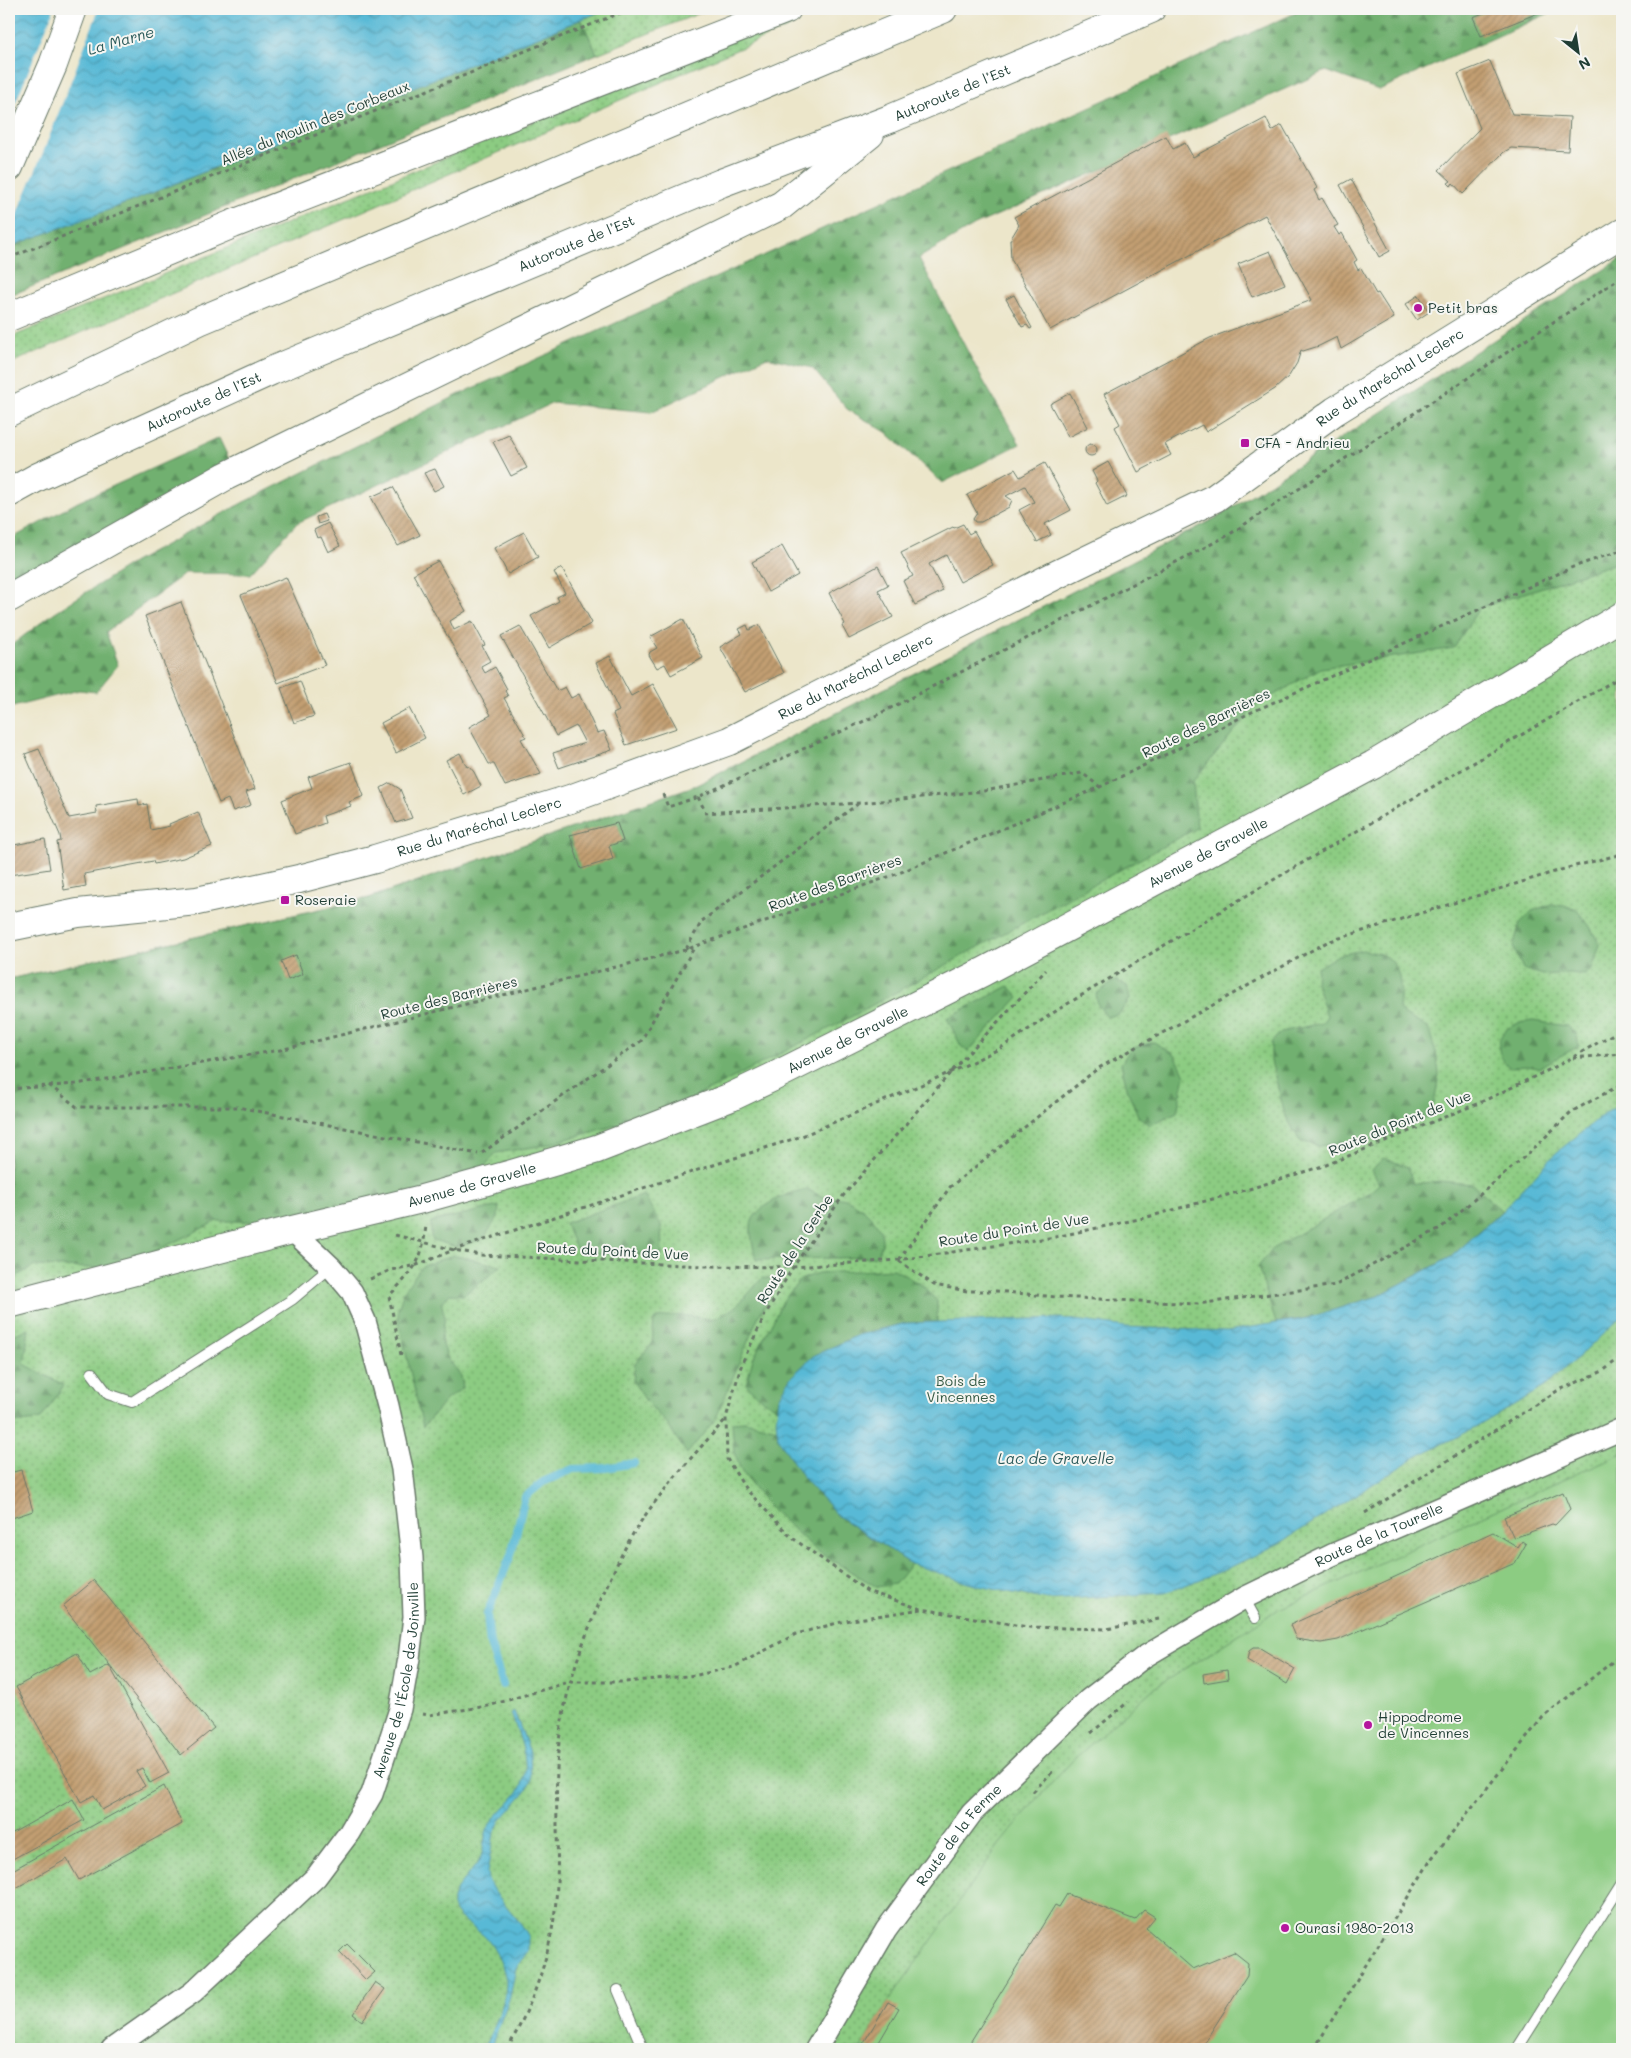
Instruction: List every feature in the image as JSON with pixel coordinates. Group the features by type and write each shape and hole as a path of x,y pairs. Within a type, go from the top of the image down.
{"main road":[{"path":"9,168 53,65 73,9"},
{"path":"9,317 233,224 787,9"},
{"path":"9,412 199,322 943,9"},
{"name":"Autoroute de l’Est","path":"9,493 38,477 271,371 722,183 890,119 1151,9"},
{"path":"9,598 226,476 782,205 890,119"},
{"name":"Rue du Maréchal Leclerc","path":"9,927 78,913 197,901 299,879 384,856 570,799 729,742 1058,574 1216,498 1334,411 1622,233"},
{"name":"Avenue de Gravelle","path":"9,1304 292,1230 422,1199 597,1149 722,1100 772,1078 983,972 1373,765 1622,616"}],"street":[{"name":"Avenue de l'École de Joinville","path":"112,2049 193,1992 316,1877 349,1833 372,1794 400,1709 414,1617 412,1558 402,1469 376,1357 365,1320 352,1292 331,1267 292,1230"},
{"name":"Route de la Tourelle","path":"1144,1656 1244,1598 1332,1555 1424,1513 1622,1429"},
{"name":"Route de la Ferme","path":"816,2049 886,1930 972,1813 1088,1700 1144,1656"}],"lane":[{"path":"92,1373 108,1394 132,1402 294,1299 331,1267"},
{"path":"1244,1598 1255,1618"},
{"path":"1517,2049 1622,1883"},
{"path":"618,1990 643,2049"}],"path":[{"name":"Allée du Moulin des Corbeaux","path":"9,258 630,9"},
{"name":"Route des Barrières","path":"9,1089 76,1084 280,1050 686,950 899,873 1100,787 1252,712 1573,567 1622,550"},
{"path":"352,1292 367,1280 391,1270 417,1266 454,1250 802,1136 951,1072 999,1049 1059,1009 1251,893 1622,676"},
{"path":"698,797 706,813 860,803 984,791 1082,773 1100,787"},
{"path":"662,791 668,807"},
{"path":"686,950 702,921 860,803"},
{"path":"1622,854 1564,869 1327,942 1098,1069 950,1187 898,1260 934,1286 967,1291 996,1291 1056,1298 1198,1304 1336,1284 1442,1227 1530,1152 1571,1112 1622,1084"},
{"path":"474,1160 641,1041 695,946"},
{"name":"Route de la Gerbe","path":"922,1609 867,1591 791,1537 745,1488 727,1459 726,1418 742,1363 765,1315 793,1267 843,1196 951,1072 1037,982 1046,970 1046,965"},
{"name":"Route du Point de Vue","path":"391,1234 481,1255 703,1266 793,1267 898,1260 1055,1237 1144,1218 1249,1189 1326,1165 1479,1103 1570,1059 1622,1029"},
{"path":"1570,1059 1622,1054"},
{"path":"49,1085 77,1107 237,1107 480,1154"},
{"path":"402,1360 388,1296 417,1266 424,1242 427,1217 422,1199"},
{"path":"1361,1515 1557,1391 1603,1371 1622,1356"},
{"path":"508,2049 527,2010 541,1973 553,1924 557,1879 558,1752 569,1682 584,1636 616,1566 643,1518 726,1418"},
{"path":"422,1704 420,1714 429,1715 488,1706 569,1682 625,1682 697,1675 734,1667 796,1634 845,1620 922,1609 1026,1627 1108,1629 1161,1618"},
{"path":"1314,2049 1438,1850 1543,1717 1622,1654"},
{"path":"1085,1740 1135,1696"},
{"path":"1033,1792 1058,1765"}],"green space":[{"path":"608,9 710,9 597,54 581,19"},
{"path":"1304,9 1558,9 1379,90 1326,71 975,225 919,258 980,375 1020,444 942,483 886,432 847,409 812,368 767,357 651,412 553,403 297,523 250,574 186,573 106,632 118,665 96,692 79,690 9,708 9,647 55,612 134,562 242,503 458,395"},
{"path":"799,12 794,25 9,364 9,338"},
{"path":"581,19 597,54 9,296 9,250 11,246 127,203"},
{"path":"1622,258 1622,561 1479,608 1454,648 1321,668 1255,706 1193,781 1197,828 834,1026 670,1110 545,1145 496,1153 477,1175 362,1222 217,1221 119,1269 35,1266 9,1280 9,979 369,898 697,785 1214,519"},
{"name":"Bois de Vincennes","path":"1622,259 1622,2049 9,2049 9,979 369,898 697,785 1214,519"},
{"path":"219,438 229,459 9,589 9,540 78,502"},
{"path":"1551,904 1575,908 1589,925 1600,945 1592,969 1585,975 1570,973 1543,975 1523,969 1513,947 1520,923 1532,911"},
{"path":"1363,950 1385,956 1392,962 1400,981 1399,1009 1403,1014 1428,1028 1436,1052 1439,1074 1434,1104 1426,1118 1379,1139 1318,1146 1300,1141 1285,1115 1271,1061 1271,1043 1281,1032 1322,1023 1327,1016 1316,983 1317,968 1338,955"},
{"path":"1116,980 1127,986 1130,999 1119,1014 1107,1017 1098,1005 1096,994"},
{"path":"1009,986 1019,997 968,1052 961,1046 947,1018"},
{"path":"1533,1021 1567,1026 1576,1033 1579,1046 1538,1068 1528,1066 1509,1067 1504,1062 1499,1050 1500,1039 1507,1029 1514,1025"},
{"path":"1154,1042 1175,1055 1185,1075 1177,1112 1150,1125 1138,1116 1128,1091 1121,1064 1130,1049"},
{"path":"1383,1158 1408,1167 1413,1184 1440,1181 1472,1184 1502,1211 1451,1257 1378,1296 1308,1318 1276,1323 1258,1267 1272,1249 1369,1193 1379,1184 1372,1170"},
{"path":"807,1189 818,1195 848,1200 856,1204 871,1217 877,1224 882,1241 880,1249 874,1257 756,1260 751,1225 759,1211 783,1196"},
{"path":"644,1195 661,1225 662,1256 578,1253 565,1223"},
{"path":"499,1206 498,1217 483,1239 456,1247 433,1240 431,1237 431,1222"},
{"path":"453,1255 501,1266 464,1295 450,1294 441,1302 445,1317 441,1339 448,1359 461,1376 463,1388 447,1399 423,1427 399,1323 398,1310 404,1291 421,1267"},
{"path":"894,1269 923,1286 937,1301 937,1322 906,1323 858,1335 813,1356 779,1398 778,1409 756,1395 746,1384 753,1359 783,1301 800,1280 818,1273"},
{"path":"762,1278 781,1279 759,1315 716,1418 687,1454 667,1424 646,1401 633,1381 635,1363 652,1344 654,1320 675,1316 711,1319 719,1316 740,1302"},
{"path":"29,1329 24,1364 64,1385 41,1419 9,1424 9,1336"},
{"path":"745,1421 777,1429 778,1438 838,1516 911,1564 895,1584 877,1587 818,1552 770,1508 742,1472 734,1453 732,1422"},
{"name":"Hippodrome de Vincennes","path":"1622,1453 1622,2049 860,2049 888,2002 999,1845 1073,1760 1152,1690 1279,1609"}],"water":[{"name":"La Marne","path":"9,9 607,9 127,203 9,247"},
{"name":"Lac de Gravelle","path":"1622,1104 1622,1317 1544,1387 1475,1428 1417,1456 1282,1542 1227,1569 1165,1593 1048,1600 978,1586 911,1564 838,1516 802,1476 778,1438 776,1421 779,1398 790,1378 813,1356 858,1335 906,1323 1061,1318 1126,1327 1227,1331 1308,1318 1378,1296 1451,1257 1502,1211 1556,1153 1605,1113"},
{"path":"514,1711 530,1752 531,1781 526,1791 500,1821 494,1833 487,1873 488,1880 494,1891 528,1935 528,1951 516,1968 510,1997 490,2049 483,2049 501,2010 506,1980 500,1960 493,1948 482,1934 459,1916 455,1911 453,1899 461,1883 479,1861 486,1832 490,1824 515,1796 521,1786 525,1766 524,1755 511,1713"}],"pier":[{"path":"54,9 99,9 44,150 9,233 9,118"}],"building":[{"path":"1494,9 1537,9 1538,13 1481,36 1473,17"},
{"path":"1490,61 1512,114 1570,117 1568,151 1511,148 1504,152 1463,194 1453,183 1451,186 1448,183 1451,181 1439,170 1480,128 1458,74"},
{"path":"1266,118 1272,131 1282,125 1317,188 1314,190 1319,200 1322,198 1338,225 1334,227 1339,235 1342,233 1357,260 1354,262 1358,270 1361,268 1376,294 1378,293 1394,318 1341,349 1337,337 1319,346 1301,350 1297,363 1289,376 1275,389 1206,432 1202,425 1165,444 1171,455 1138,472 1115,427 1120,424 1104,394 1210,338 1312,300 1265,215 1050,330 1011,259 1010,240 1019,225 1014,217 1166,136 1173,149 1185,143 1193,157"},
{"path":"1351,179 1390,251 1379,257 1340,185"},
{"path":"1270,251 1285,284 1252,297 1238,264"},
{"path":"1014,295 1032,328 1030,329 1027,325 1022,327 1006,299"},
{"name":"Petit bras","path":"1419,295 1429,312 1417,320 1406,304"},
{"path":"1070,393 1088,427 1068,437 1050,404"},
{"path":"509,435 527,468 511,476 493,442"},
{"path":"1091,444 1097,450 1091,456 1085,450"},
{"path":"1108,462 1127,496 1107,506 1095,483 1097,481 1092,471"},
{"path":"1045,463 1071,510 1045,524 1051,535 1037,542 1019,510 1034,502 1025,486 1006,496 1012,500 1009,507 981,522 975,522 973,519 977,513 967,495 1015,469 1020,477"},
{"path":"435,469 444,486 434,491 424,473"},
{"path":"393,487 420,535 398,546 371,497"},
{"path":"324,514 327,521 318,524 316,517"},
{"path":"328,523 340,546 328,552 321,537 317,538 314,530"},
{"path":"963,524 969,534 974,531 993,565 960,582 946,555 929,564 943,591 915,605 903,581 913,576 901,553 953,527"},
{"path":"524,532 538,557 508,574 494,548"},
{"path":"782,546 798,575 768,592 752,562"},
{"path":"438,561 466,611 450,621 454,630 472,621 485,645 482,646 490,661 481,666 485,673 495,667 507,689 505,691 508,696 504,698 526,737 521,739 541,774 505,786 494,764 489,764 469,727 491,715 413,574"},
{"path":"878,566 888,585 878,590 893,617 849,639 842,626 845,624 829,593"},
{"path":"562,568 592,623 549,648 531,616 559,601 557,597 565,593 554,572"},
{"path":"286,577 325,665 278,683 241,595"},
{"path":"181,602 255,789 246,792 251,805 233,811 228,799 219,803 145,616"},
{"path":"683,619 703,658 671,675 665,664 657,668 649,655 650,652 657,648 650,637"},
{"path":"747,625 749,630 759,625 784,673 745,692 720,647 742,634 739,629"},
{"path":"520,626 557,691 565,687 571,698 579,694 597,733 604,731 612,750 559,768 553,753 585,743 576,726 556,736 501,636"},
{"path":"610,656 631,696 653,684 677,728 626,745 613,714 619,711 596,663"},
{"path":"300,681 314,716 294,723 281,688"},
{"path":"409,708 425,738 396,753 381,723"},
{"path":"39,749 69,818 97,813 96,806 138,799 139,806 147,804 151,830 170,826 169,824 198,812 212,846 183,858 154,864 153,861 84,874 86,886 64,890 57,842 61,841 60,835 25,754"},
{"path":"460,753 467,767 469,766 474,772 481,786 464,795 446,760"},
{"path":"351,762 364,796 349,802 351,806 323,816 325,823 295,834 282,800 312,788 308,777"},
{"path":"390,783 400,789 412,818 396,823 381,788"},
{"path":"617,823 623,841 609,846 613,859 581,869 570,835"},
{"path":"45,839 50,869 9,875 9,846"},
{"path":"296,955 303,974 288,980 281,961"},
{"path":"21,1470 33,1511 9,1519 9,1473"},
{"path":"1563,1492 1570,1509 1555,1525 1552,1524 1514,1538 1504,1517"},
{"path":"1493,1532 1518,1547 1522,1541 1526,1544 1515,1563 1338,1640 1321,1643 1296,1639 1290,1625"},
{"path":"94,1580 214,1728 181,1755 63,1606"},
{"path":"1253,1648 1260,1648 1295,1669 1287,1684 1247,1660 1249,1651"},
{"path":"77,1653 90,1675 109,1665 169,1773 150,1783 142,1768 136,1771 145,1786 102,1810 94,1795 81,1802 16,1687"},
{"path":"1227,1670 1228,1679 1204,1683 1203,1674"},
{"path":"164,1786 182,1824 79,1880 67,1859 9,1892 9,1872"},
{"path":"73,1799 84,1820 9,1861 9,1835"},
{"path":"1067,1894 1135,1920 1144,1910 1155,1917 1146,1928 1193,1969 1234,1952 1248,1963 1247,1976 1200,2049 966,2049 1055,1905 1059,1907"},
{"path":"347,1944 375,1972 366,1980 339,1952"},
{"path":"375,1982 385,1989 362,2021 353,2014"},
{"path":"888,2002 899,2008 875,2049 873,2049 863,2044"}],"waterway":[{"path":"503,1685 490,1644 487,1614 511,1555 525,1497 543,1482 573,1469 605,1468 634,1463"}],"place":[{"name":"Petit bras","path":"1418,308"},
{"name":"CFA - Andrieu","path":"1245,443"},
{"name":"Roseraie","path":"285,900"},
{"name":"Hippodrome de Vincennes","path":"1368,1725"},
{"name":"Ourasi 1980-2013","path":"1285,1928"}]}
